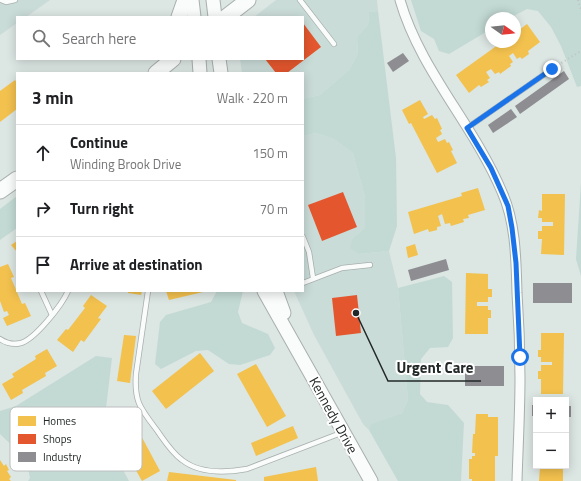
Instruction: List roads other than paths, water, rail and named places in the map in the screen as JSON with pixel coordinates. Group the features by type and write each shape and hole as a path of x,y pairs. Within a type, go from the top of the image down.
{"main road":[{"path":"179,16 185,0"},
{"path":"192,0 194,16"},
{"path":"213,0 215,16"},
{"path":"228,0 247,1"},
{"path":"227,16 247,1"},
{"path":"160,68 172,60"},
{"path":"199,60 200,72"},
{"path":"219,60 221,72"},
{"path":"0,191 16,180"},
{"name":"Kennedy Drive","path":"265,292 371,481"},
{"name":"Kennedy Drive","path":"278,293 297,349"}],"street":[{"path":"400,0 418,46 497,180 508,206 516,263 520,357 517,481"}],"lane":[{"path":"1,0 6,2 15,0"},
{"path":"300,0 334,44"},
{"path":"467,128 552,69"},
{"path":"304,240 309,252 313,278"},
{"path":"304,282 342,268 370,265"},
{"path":"41,292 52,315"},
{"path":"0,339 10,344 22,343 36,332 52,315 61,304 67,292"},
{"path":"140,407 136,397 135,387 148,292"},
{"path":"142,410 172,451 182,460 205,470 219,472 233,472 247,469 343,432"}],"place":[{"name":"Urgent Care","path":"356,313"}]}
